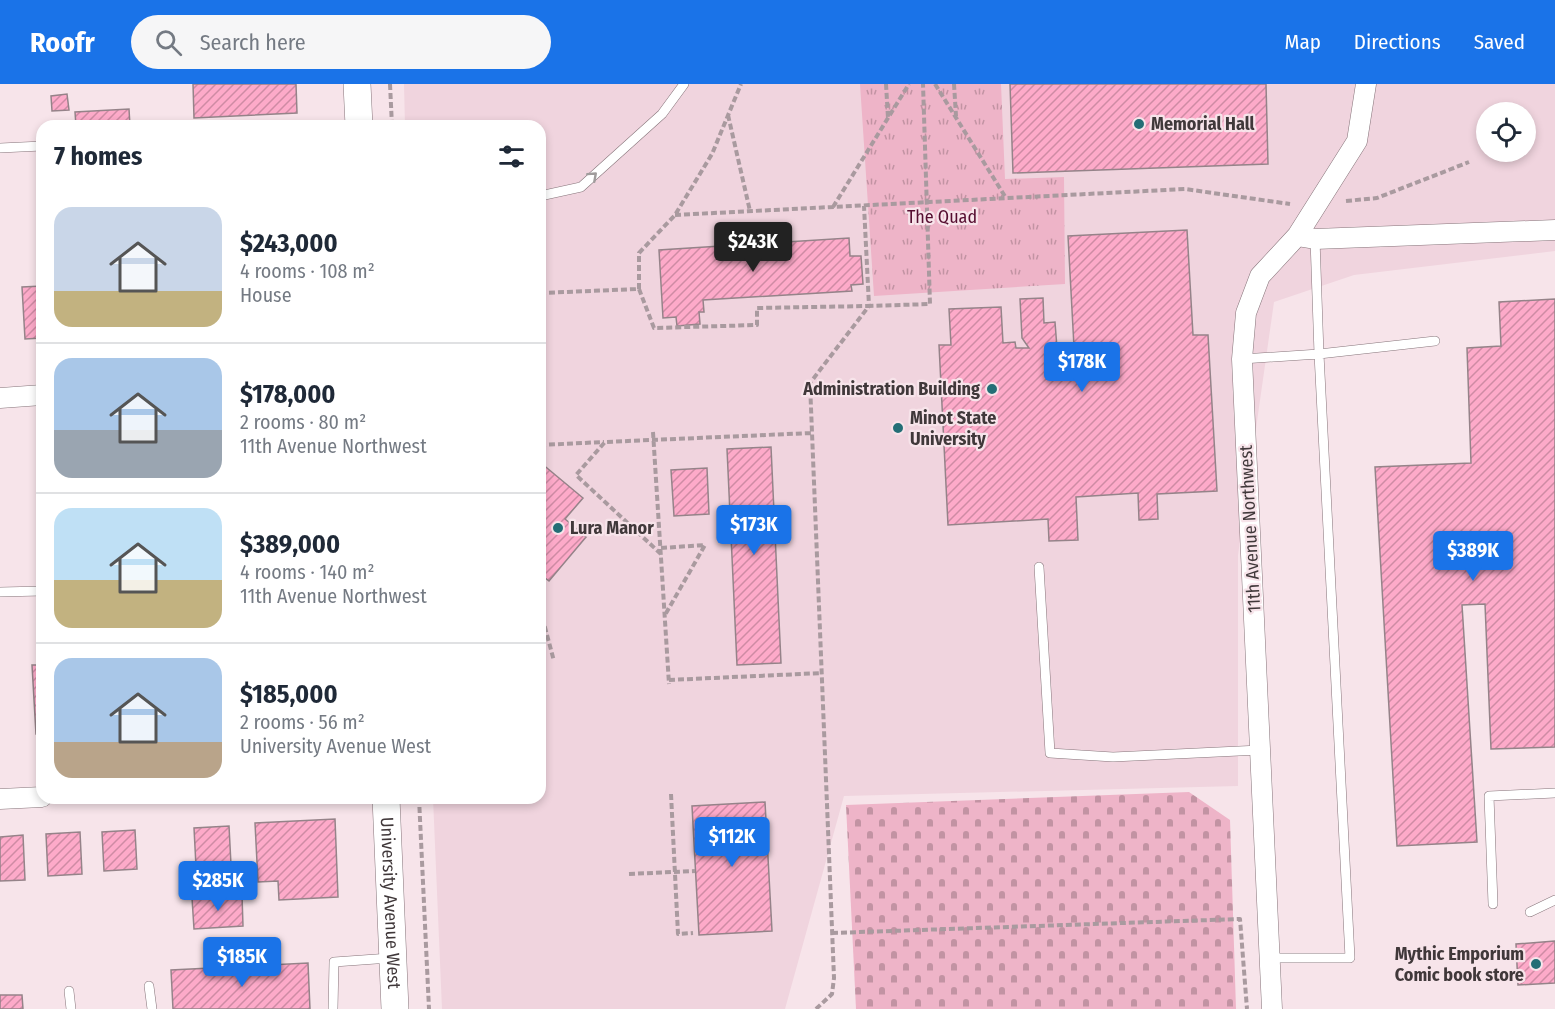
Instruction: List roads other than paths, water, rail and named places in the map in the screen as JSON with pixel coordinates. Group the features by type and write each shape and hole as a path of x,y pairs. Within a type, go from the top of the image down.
{"street":[{"path":"357,84 358,120"},
{"name":"11th Avenue Northwest","path":"1272,1009 1242,359 1246,314 1260,276 1306,238 1319,204 1357,141 1366,84"},
{"path":"1306,238 1555,231"},
{"path":"0,398 36,395"},
{"path":"0,799 36,797"},
{"name":"University Avenue West","path":"386,804 395,1009"}],"lane":[{"path":"546,195 581,187 662,114 684,84"},
{"path":"0,148 36,146"},
{"path":"1270,957 1350,958 1319,354 1306,238"},
{"path":"1242,359 1319,354 1435,341"},
{"path":"1039,567 1050,753 1113,756 1260,750"},
{"path":"0,592 36,591"},
{"path":"1493,904 1489,796 1555,793"},
{"path":"1530,912 1555,900"},
{"path":"333,1009 334,962 393,958"},
{"path":"150,986 152,1009"},
{"path":"69,991 71,1009"}],"place":[{"name":"Memorial Hall","path":"1139,124"},
{"name":"Administration Building","path":"992,389"},
{"name":"Minot State University","path":"898,428"},
{"name":"Lura Manor","path":"558,528"},
{"name":"Mythic Emporium Comic book store","path":"1536,964"}],"park label":[{"name":"The Quad","path":"942,217"}]}
